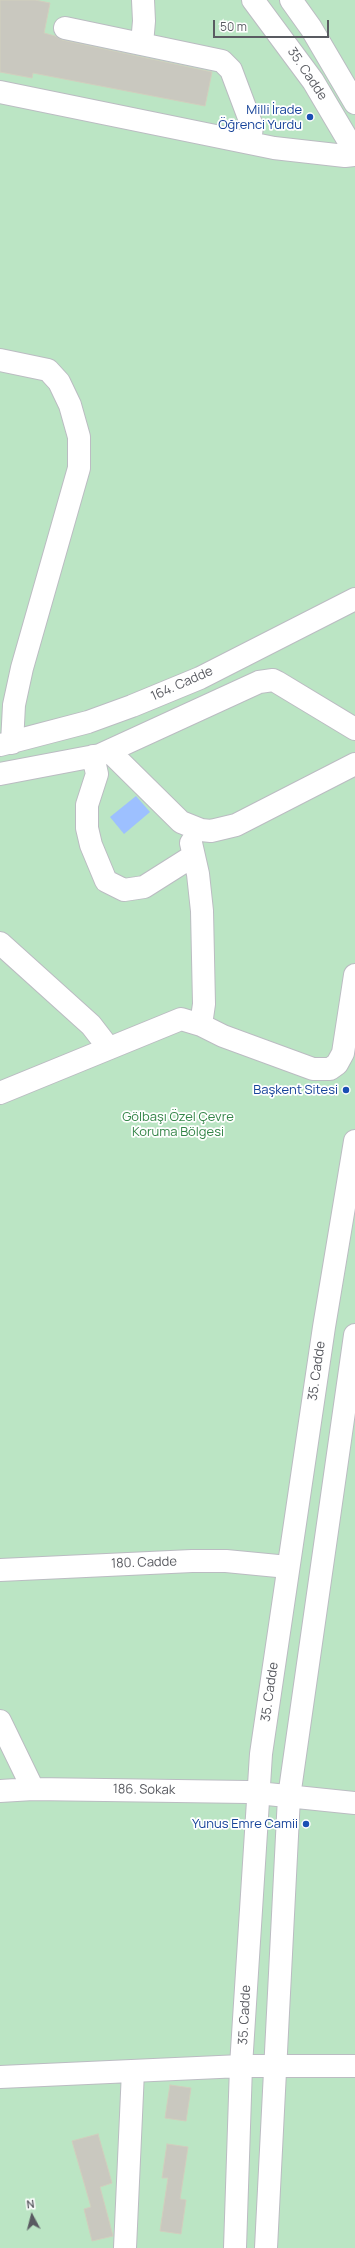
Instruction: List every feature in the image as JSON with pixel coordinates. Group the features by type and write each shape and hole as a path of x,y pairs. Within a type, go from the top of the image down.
{"street":[{"path":"142,44 144,21 143,0"},
{"name":"35. Cadde","path":"253,0 313,81 355,154"},
{"name":"35. Cadde","path":"291,0 311,28 355,103"},
{"path":"65,28 222,62 231,70 252,126 250,143"},
{"path":"0,92 274,148 345,156 355,154"},
{"path":"0,360 48,370 59,382 70,405 78,437 79,468 22,668 6,744"},
{"name":"164. Cadde","path":"6,744 88,722 200,678 355,599"},
{"path":"0,774 101,754 248,686 273,680 355,730"},
{"path":"88,722 101,754 182,822 192,827 211,831 236,825 355,764"},
{"path":"101,754 97,774 87,806 87,828 91,845 106,881 124,890 144,887 193,856"},
{"path":"192,827 190,841 198,874 202,911 204,1013 201,1025"},
{"path":"0,942 91,1025 108,1047"},
{"path":"0,1093 108,1047 181,1019 201,1025 223,1036 313,1069 330,1069 337,1064 343,1053 355,975"},
{"name":"35. Cadde","path":"235,2248 242,2066 261,1754 324,1327 355,1141"},
{"path":"266,2248 289,1797 355,1335"},
{"name":"180. Cadde","path":"0,1570 192,1561 226,1561 288,1568"},
{"path":"0,1721 33,1789"},
{"name":"186. Sokak","path":"0,1791 33,1789 258,1793 355,1803"},
{"path":"0,2077 242,2066 355,2066"},
{"path":"125,2248 133,2071"}],"green space":[{"name":"Gölbaşı Özel Çevre Koruma Bölgesi","path":"0,0 355,0 355,2248 0,2248"}],"water":[{"path":"136,796 150,812 124,834 110,817"}],"building":[{"path":"0,0 35,0 50,3 44,33 62,40 212,72 205,106 33,73 32,78 0,72"},
{"path":"170,2085 191,2088 186,2121 165,2118"},
{"path":"98,2134 112,2183 100,2187 113,2236 92,2241 84,2209 91,2207 72,2141"},
{"path":"167,2144 188,2147 180,2199 186,2200 181,2234 160,2231 168,2178 162,2178"}],"place":[{"name":"Milli İrade Öğrenci Yurdu","path":"310,117"},
{"name":"Başkent Sitesi","path":"346,1090"},
{"name":"Yunus Emre Camii","path":"306,1824"}]}
